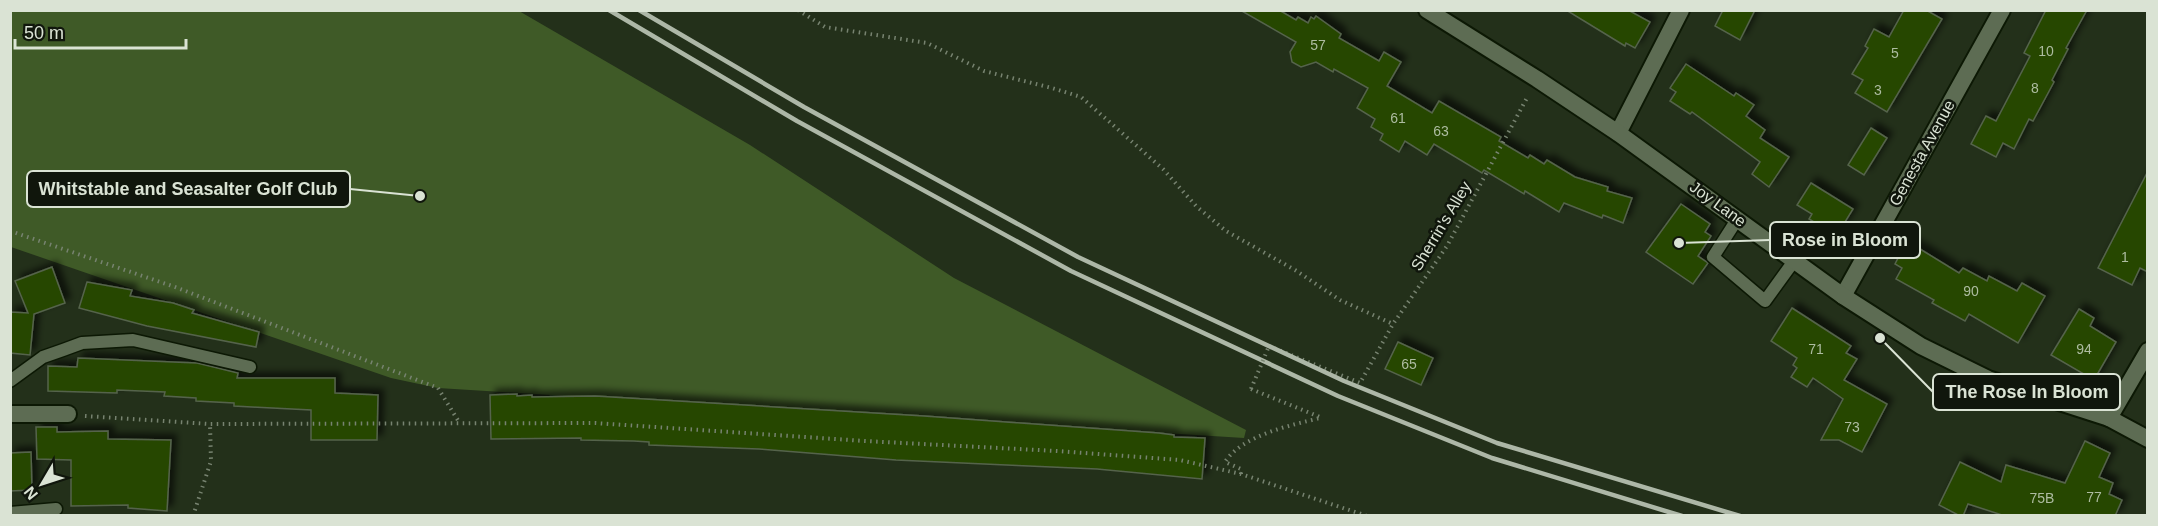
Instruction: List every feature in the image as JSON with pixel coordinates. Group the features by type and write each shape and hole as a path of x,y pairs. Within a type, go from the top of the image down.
{"street":[{"name":"Joy Lane","path":"1427,10 1618,133 1843,296 1921,346 1988,379 2109,418 2148,439"},
{"path":"1618,133 1681,10"},
{"name":"Genesta Avenue","path":"1843,296 2002,10"},
{"path":"2109,418 2148,351"},
{"path":"10,414 68,414"}],"lane":[{"path":"1738,218 1713,257 1765,301 1794,261"},
{"path":"10,381 43,357 82,343 123,340 133,340 250,367"},
{"path":"10,513 56,509"}],"path":[{"path":"798,10 825,27 927,44 984,71 1052,88 1081,98 1163,169 1196,206 1226,231 1295,270 1340,300 1393,324"},
{"name":"Sherrin's Alley","path":"1241,474 1241,469 1226,462 1238,448 1263,435 1320,418 1251,389 1269,346 1360,383 1393,324 1447,246 1537,79"},
{"path":"10,231 175,287 438,388 459,422"},
{"path":"68,414 210,424 595,423 1180,460 1241,474 1367,516"},
{"path":"193,516 211,461 210,424"}],"green space":[{"path":"11,11 519,11 750,145 954,278 1246,430 1244,438 438,388 391,378 11,247"}],"building":[{"path":"1240,10 1279,10 1296,20 1298,17 1308,23 1311,17 1314,19 1316,16 1341,34 1339,38 1379,61 1384,52 1401,62 1387,86 1432,113 1439,101 1501,137 1499,141 1528,158 1530,155 1544,164 1547,160 1575,177 1608,187 1607,191 1632,198 1623,223 1603,215 1602,218 1564,203 1559,212 1484,170 1482,173 1434,144 1427,155 1405,141 1399,152 1380,140 1383,134 1371,127 1375,119 1357,108 1368,88 1316,62 1301,67 1292,62 1290,52 1296,42"},
{"path":"1566,10 1628,10 1650,22 1635,48 1626,43 1625,46"},
{"path":"1723,10 1755,10 1740,40 1715,26"},
{"path":"1904,10 1926,10 1942,19 1887,112 1855,93 1863,80 1852,74 1868,48 1865,46 1874,29 1889,37"},
{"path":"2046,10 2087,10 2066,48 2068,49 2052,80 2054,82 2033,121 2029,119 2014,149 2003,143 1996,157 1971,144 1986,116 1996,121 2030,56 2024,53"},
{"path":"1686,64 1734,96 1736,93 1754,105 1746,116 1765,130 1760,138 1789,157 1769,187 1752,174 1760,162 1692,112 1690,114 1670,101 1676,92 1670,88"},
{"path":"1871,128 1887,138 1864,175 1848,165"},
{"path":"2148,171 2148,272 2140,268 2132,285 2098,268"},
{"path":"1811,183 1853,209 1842,227 1838,224 1832,233 1809,219 1812,214 1797,205"},
{"path":"1681,204 1710,224 1705,232 1711,236 1698,256 1708,263 1693,284 1646,252"},
{"path":"1907,241 1959,273 1963,268 1987,281 1989,276 2017,291 2022,283 2045,296 2018,343 1969,314 1965,321 1932,303 1934,300 1896,279 1902,268 1895,264"},
{"path":"52,267 65,303 34,314 30,355 10,353 10,312 28,313 15,281"},
{"path":"87,282 132,290 130,296 173,303 194,310 192,313 259,332 256,347 147,326 79,308"},
{"path":"1792,308 1851,346 1846,353 1857,359 1844,380 1887,404 1862,452 1839,440 1821,440 1843,399 1813,378 1807,387 1791,377 1797,368 1793,365 1797,358 1771,341"},
{"path":"2079,309 2094,318 2090,326 2116,342 2094,380 2051,355"},
{"path":"1398,342 1433,358 1421,385 1385,369"},
{"path":"78,358 197,363 238,373 237,378 335,378 335,393 378,395 377,440 311,440 311,410 234,406 234,403 164,396 165,392 48,391 48,366 77,367"},
{"path":"517,394 517,396 532,395 532,397 595,396 924,416 1205,438 1202,479 1097,469 896,460 759,449 649,445 649,442 581,440 581,438 491,439 490,395"},
{"path":"36,427 57,427 57,432 108,431 108,439 171,440 167,511 128,508 128,505 71,506 71,460 37,459"},
{"path":"2085,441 2110,453 2099,477 2113,483 2109,494 2122,500 2115,516 2005,516 1968,504 1963,516 1960,516 1939,505 1960,462 2001,482 2006,465 2065,483"},
{"path":"31,452 32,490 10,491 10,453"}],"railway":[{"path":"609,10 797,121 1071,271 1338,396 1492,458 1682,516"},
{"path":"639,10 804,107 1078,257 1344,381 1497,443 1740,516"}],"place":[{"name":"Whitstable and Seasalter Golf Club","path":"420,196"},
{"name":"Rose in Bloom","path":"1679,243"},
{"name":"The Rose In Bloom","path":"1880,338"}]}
